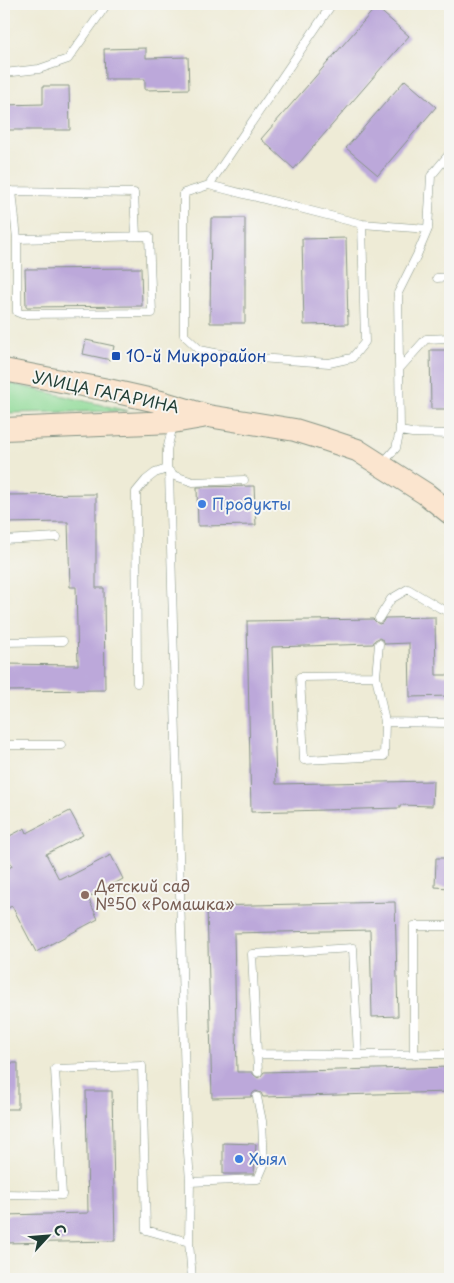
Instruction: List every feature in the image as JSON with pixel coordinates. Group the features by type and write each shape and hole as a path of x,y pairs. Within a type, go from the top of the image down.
{"main road":[{"name":"УЛИЦА ГАГАРИНА","path":"4,370 108,390 161,402 208,416 295,430 357,450 426,494 450,513"},
{"name":"УЛИЦА ГАГАРИНА","path":"4,429 173,422 208,416"}],"lane":[{"path":"4,73 39,69 68,59 106,4"},
{"path":"209,185 332,4"},
{"path":"381,465 396,448 400,431 398,293 428,229 430,176 450,153"},
{"path":"362,224 365,342 352,358 329,363 230,356 200,350 184,336 184,193 209,185 362,224 428,229"},
{"path":"17,239 149,236 152,313 22,314 18,312 17,239 8,191 134,192 136,236"},
{"path":"438,278 450,277"},
{"path":"399,369 426,339 450,338"},
{"path":"173,422 167,450 186,1122 190,1182 189,1242 192,1279"},
{"path":"400,431 450,434"},
{"path":"168,470 175,476 193,482 244,480"},
{"path":"137,683 136,492 155,473 168,470"},
{"path":"4,540 57,537"},
{"path":"378,618 391,599 408,589 450,612"},
{"path":"4,642 63,641"},
{"path":"376,676 300,677 304,760 384,756 385,722 376,676 379,644"},
{"path":"385,722 450,723"},
{"path":"4,745 61,745"},
{"path":"414,1055 414,926 450,926"},
{"path":"258,1072 252,954 353,948 358,1055"},
{"path":"256,1054 450,1054"},
{"path":"4,1194 62,1195 54,1069 142,1066 146,1230 189,1242"},
{"path":"190,1182 258,1179 264,1165 262,1121 257,1097"}],"green space":[{"path":"4,382 128,411 4,413"}],"building":[{"path":"376,7 409,36 294,169 261,139"},
{"path":"146,48 146,58 188,57 189,89 145,90 145,79 105,79 104,49"},
{"path":"405,80 436,107 378,175 346,148"},
{"path":"43,86 69,86 70,130 4,130 4,105 43,104"},
{"path":"211,218 245,218 245,323 210,323"},
{"path":"346,238 348,324 304,325 302,239"},
{"path":"141,268 142,306 26,307 25,269"},
{"path":"86,340 114,346 111,360 83,354"},
{"path":"430,350 450,350 450,409 431,409"},
{"path":"254,486 256,525 198,526 197,487"},
{"path":"96,494 96,588 104,588 105,690 4,691 4,664 78,665 76,587 70,587 68,522 4,523 4,495"},
{"path":"435,617 436,675 450,675 450,696 410,697 409,643 385,644 379,638 373,644 272,647 276,784 433,781 432,806 400,805 400,808 251,812 247,621 373,619 379,624 385,618"},
{"path":"70,811 83,835 46,854 59,879 67,875 68,877 111,855 123,879 88,898 98,919 36,952 12,906 4,910 4,871 12,866 4,850 4,839 25,828 27,833"},
{"path":"436,858 450,858 450,888 435,887"},
{"path":"395,902 398,1016 372,1017 370,930 234,933 237,1072 252,1072 258,1078 264,1072 450,1067 450,1092 263,1097 261,1093 256,1091 251,1097 212,1098 207,906"},
{"path":"4,1063 18,1063 18,1109 4,1109"},
{"path":"86,1091 112,1091 115,1241 4,1243 4,1215 88,1213"},
{"name":"Хыял","path":"223,1143 256,1144 254,1174 223,1174"}],"place":[{"name":"10-й Микрорайон","path":"116,356"},
{"name":"Продукты","path":"202,504"},
{"name":"Детский сад №50 «Ромашка»","path":"85,895"},
{"name":"Хыял","path":"239,1159"}]}
